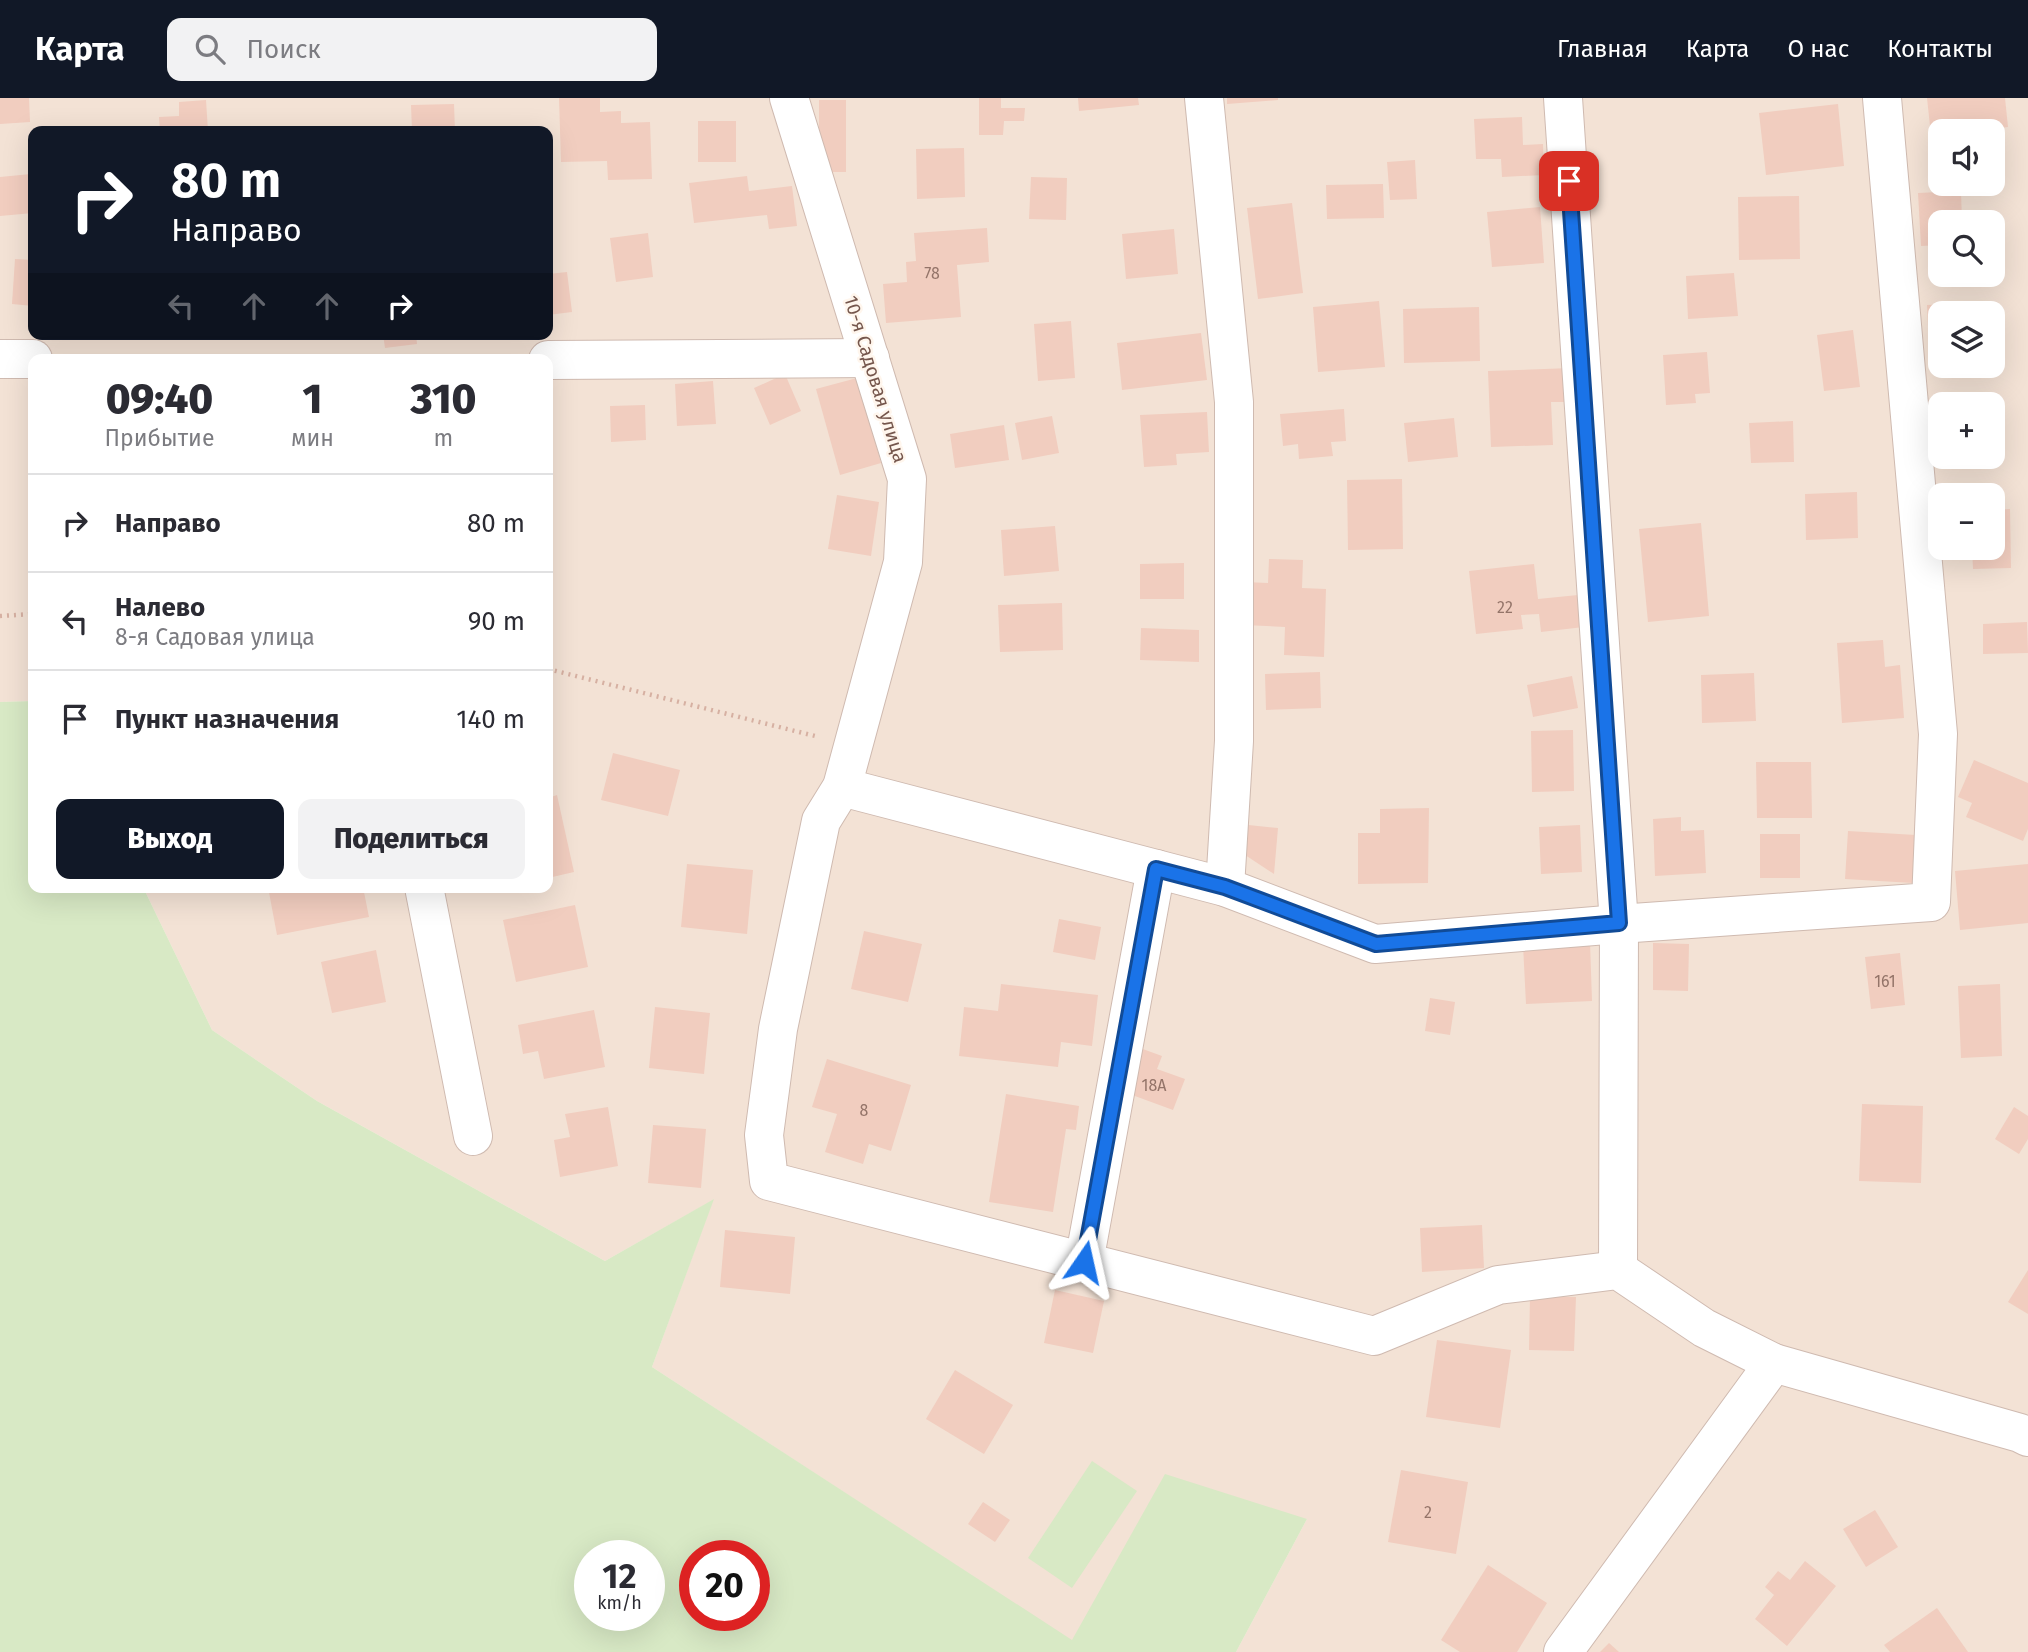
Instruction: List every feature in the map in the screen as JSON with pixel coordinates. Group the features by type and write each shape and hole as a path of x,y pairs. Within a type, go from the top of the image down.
{"street":[{"name":"10-я Садовая улица","path":"789,98 907,479 903,562 842,787 821,821 778,1029 764,1135 769,1181 1084,1262"},
{"path":"1204,98 1234,402 1234,741 1225,887"},
{"path":"1563,98 1619,923 1618,1270"},
{"path":"842,787 1225,887 1376,944 1619,923 1931,902 1938,734 1882,98"},
{"path":"553,360 870,358"},
{"path":"0,359 28,359"},
{"path":"1156,869 1084,1262 1374,1336 1498,1285 1618,1270 1704,1328 1774,1363 2025,1431"},
{"path":"425,893 473,1136"},
{"path":"1563,1652 1774,1363"}],"path":[{"path":"0,616 28,614"},
{"path":"553,670 854,746"}],"shaded area":[{"path":"0,98 2028,98 2028,1652 1236,1652 1307,1519 1072,1641 652,1367 713,1200 605,1261 317,1101 212,1030 146,893 553,893 553,354 28,354 28,701 0,702"}],"green space":[{"path":"28,701 28,893 146,893 212,1030 317,1101 605,1261 714,1199 652,1367 1072,1640 1165,1474 1307,1519 1236,1652 0,1652 0,702"},
{"path":"1092,1461 1137,1491 1072,1588 1028,1558"}],"building":[{"path":"0,98 29,98 30,122 0,124"},
{"path":"559,98 600,98 600,112 621,111 621,123 650,122 652,179 608,180 607,161 561,162"},
{"path":"979,98 1001,98 1001,108 1025,108 1024,121 1004,121 1003,135 979,135"},
{"path":"1078,98 1138,98 1139,105 1079,111"},
{"path":"1227,98 1278,98 1278,100 1227,104"},
{"path":"1927,98 2005,98 2008,127 2005,127 2005,119 1929,119"},
{"path":"206,100 208,126 160,126 159,117 179,116 179,102"},
{"path":"819,100 846,100 846,172 819,172"},
{"path":"454,104 455,126 412,126 411,105"},
{"path":"1838,104 1844,166 1766,175 1759,113"},
{"path":"1522,117 1523,145 1543,144 1544,175 1502,177 1501,159 1476,159 1474,119"},
{"path":"698,121 736,121 736,162 698,162"},
{"path":"964,148 965,197 917,199 916,149"},
{"path":"1415,160 1417,199 1390,200 1387,162"},
{"path":"28,174 28,213 0,216 0,177"},
{"path":"747,176 749,191 792,186 797,226 769,229 767,215 694,223 689,183"},
{"path":"1031,177 1067,178 1066,220 1029,219"},
{"path":"1383,184 1384,218 1327,219 1326,185"},
{"path":"1918,193 1928,193 1928,196 1961,196 1962,210 1928,210 1928,246 1921,246"},
{"path":"1799,196 1800,259 1739,260 1738,197"},
{"path":"1292,203 1303,293 1258,299 1247,208"},
{"path":"1540,207 1544,263 1492,267 1487,212"},
{"path":"987,228 989,262 957,265 961,317 886,323 883,284 907,282 906,262 916,261 914,233"},
{"path":"1174,229 1178,274 1126,279 1122,234"},
{"path":"648,233 653,277 616,282 610,238"},
{"path":"15,259 28,260 28,306 12,304"},
{"path":"567,272 572,312 553,314 553,273"},
{"path":"1734,273 1738,316 1688,319 1686,276"},
{"path":"1379,301 1385,367 1318,372 1313,307"},
{"path":"1479,307 1480,361 1404,363 1403,309"},
{"path":"1071,321 1075,378 1038,381 1034,324"},
{"path":"1853,330 1860,387 1824,391 1817,335"},
{"path":"1201,333 1207,380 1122,390 1117,343"},
{"path":"384,340 417,340 417,344 385,348"},
{"path":"1707,352 1710,393 1695,394 1696,403 1666,405 1663,355"},
{"path":"1571,368 1572,402 1551,402 1553,445 1491,447 1488,371"},
{"path":"785,374 801,411 770,425 754,388"},
{"path":"857,378 881,463 840,475 816,389"},
{"path":"713,381 716,424 677,426 675,384"},
{"path":"645,405 646,440 611,442 610,406"},
{"path":"1344,409 1346,441 1331,442 1333,456 1299,459 1298,444 1283,446 1280,414"},
{"path":"1207,412 1209,452 1176,454 1177,465 1144,467 1140,415"},
{"path":"1052,416 1059,453 1022,460 1015,423"},
{"path":"1454,418 1458,457 1408,462 1404,423"},
{"path":"1793,421 1794,462 1751,463 1749,423"},
{"path":"1004,425 1009,460 955,468 950,434"},
{"path":"1402,479 1403,549 1348,550 1347,480"},
{"path":"1857,492 1858,538 1806,540 1805,494"},
{"path":"837,495 879,502 871,556 828,549"},
{"path":"2005,509 2010,509 2011,568 1973,569 1973,560 2005,560"},
{"path":"1701,523 1709,616 1648,622 1639,529"},
{"path":"1055,526 1059,571 1004,576 1001,530"},
{"path":"1269,559 1303,560 1302,588 1326,589 1324,657 1284,655 1285,627 1244,625 1245,582 1268,583"},
{"path":"1184,563 1184,599 1140,599 1140,564"},
{"path":"1534,564 1538,599 1588,594 1592,626 1541,632 1539,614 1521,615 1523,629 1476,634 1469,571"},
{"path":"1062,603 1063,650 1000,652 998,605"},
{"path":"2027,622 2028,653 1983,654 1983,624"},
{"path":"1141,628 1199,630 1199,662 1140,660"},
{"path":"1883,640 1885,667 1900,665 1904,718 1842,723 1837,643"},
{"path":"1320,672 1321,708 1266,710 1265,674"},
{"path":"1754,673 1756,721 1702,723 1701,675"},
{"path":"1572,676 1578,708 1533,717 1527,685"},
{"path":"1573,730 1574,791 1532,792 1531,731"},
{"path":"613,753 680,770 668,816 601,800"},
{"path":"1974,760 2028,783 2028,829 2023,841 1966,817 1972,803 1958,797"},
{"path":"1756,762 1811,762 1812,818 1757,818"},
{"path":"557,795 574,872 553,877 553,796"},
{"path":"1429,808 1428,883 1358,884 1358,833 1380,833 1380,809"},
{"path":"1681,817 1681,831 1704,830 1706,873 1655,876 1653,819"},
{"path":"1239,824 1278,828 1274,874 1236,849"},
{"path":"1580,825 1582,872 1541,874 1539,827"},
{"path":"1848,831 1916,835 1913,883 1845,879"},
{"path":"1760,834 1800,834 1800,878 1760,878"},
{"path":"687,864 753,870 747,934 681,927"},
{"path":"2028,864 2028,923 1960,930 1955,871"},
{"path":"269,893 364,893 369,917 277,935"},
{"path":"575,905 588,967 516,982 503,920"},
{"path":"1059,919 1101,927 1095,960 1053,952"},
{"path":"864,931 922,944 908,1002 851,989"},
{"path":"1590,942 1592,1001 1526,1004 1523,945"},
{"path":"1653,943 1689,944 1688,991 1653,990"},
{"path":"376,950 386,1002 332,1013 321,962"},
{"path":"1900,953 1905,1005 1871,1009 1865,957"},
{"path":"1001,984 1098,995 1092,1046 1061,1042 1058,1067 959,1056 964,1007 998,1011"},
{"path":"2000,984 2002,1056 1961,1058 1958,986"},
{"path":"1430,998 1455,1002 1450,1035 1425,1031"},
{"path":"655,1007 710,1013 704,1074 649,1068"},
{"path":"594,1010 605,1067 544,1079 538,1051 523,1054 518,1025"},
{"path":"1140,1048 1162,1056 1157,1069 1185,1079 1173,1110 1124,1092"},
{"path":"827,1059 911,1085 891,1151 869,1144 863,1164 825,1152 837,1114 812,1107"},
{"path":"1006,1094 1079,1106 1076,1130 1066,1129 1053,1212 989,1202"},
{"path":"1862,1104 1923,1106 1921,1183 1859,1181"},
{"path":"608,1107 618,1166 560,1177 554,1140 570,1137 565,1114"},
{"path":"2014,1107 2028,1116 2028,1139 2019,1154 1995,1139"},
{"path":"653,1125 706,1129 701,1188 648,1183"},
{"path":"1482,1225 1484,1268 1422,1272 1420,1228"},
{"path":"725,1230 795,1237 790,1294 720,1287"},
{"path":"2028,1270 2028,1314 2008,1302"},
{"path":"1055,1290 1104,1301 1093,1353 1044,1343"},
{"path":"1530,1296 1576,1297 1574,1351 1529,1350"},
{"path":"1437,1340 1511,1350 1500,1428 1426,1417"},
{"path":"955,1370 1013,1405 984,1454 926,1419"},
{"path":"1401,1470 1468,1482 1456,1554 1388,1542"},
{"path":"983,1502 1010,1520 995,1542 968,1524"},
{"path":"1875,1510 1898,1547 1866,1567 1843,1529"},
{"path":"1805,1561 1836,1586 1787,1646 1755,1619 1774,1595 1765,1587 1778,1571 1790,1580"},
{"path":"1488,1565 1547,1603 1517,1652 1460,1652 1441,1640"},
{"path":"1937,1608 1968,1652 1890,1652 1884,1645"},
{"path":"1609,1643 1619,1652 1600,1652"}],"route":[{"path":"1084,1262 1156,869 1225,887 1376,944 1619,923 1569,181"}]}
